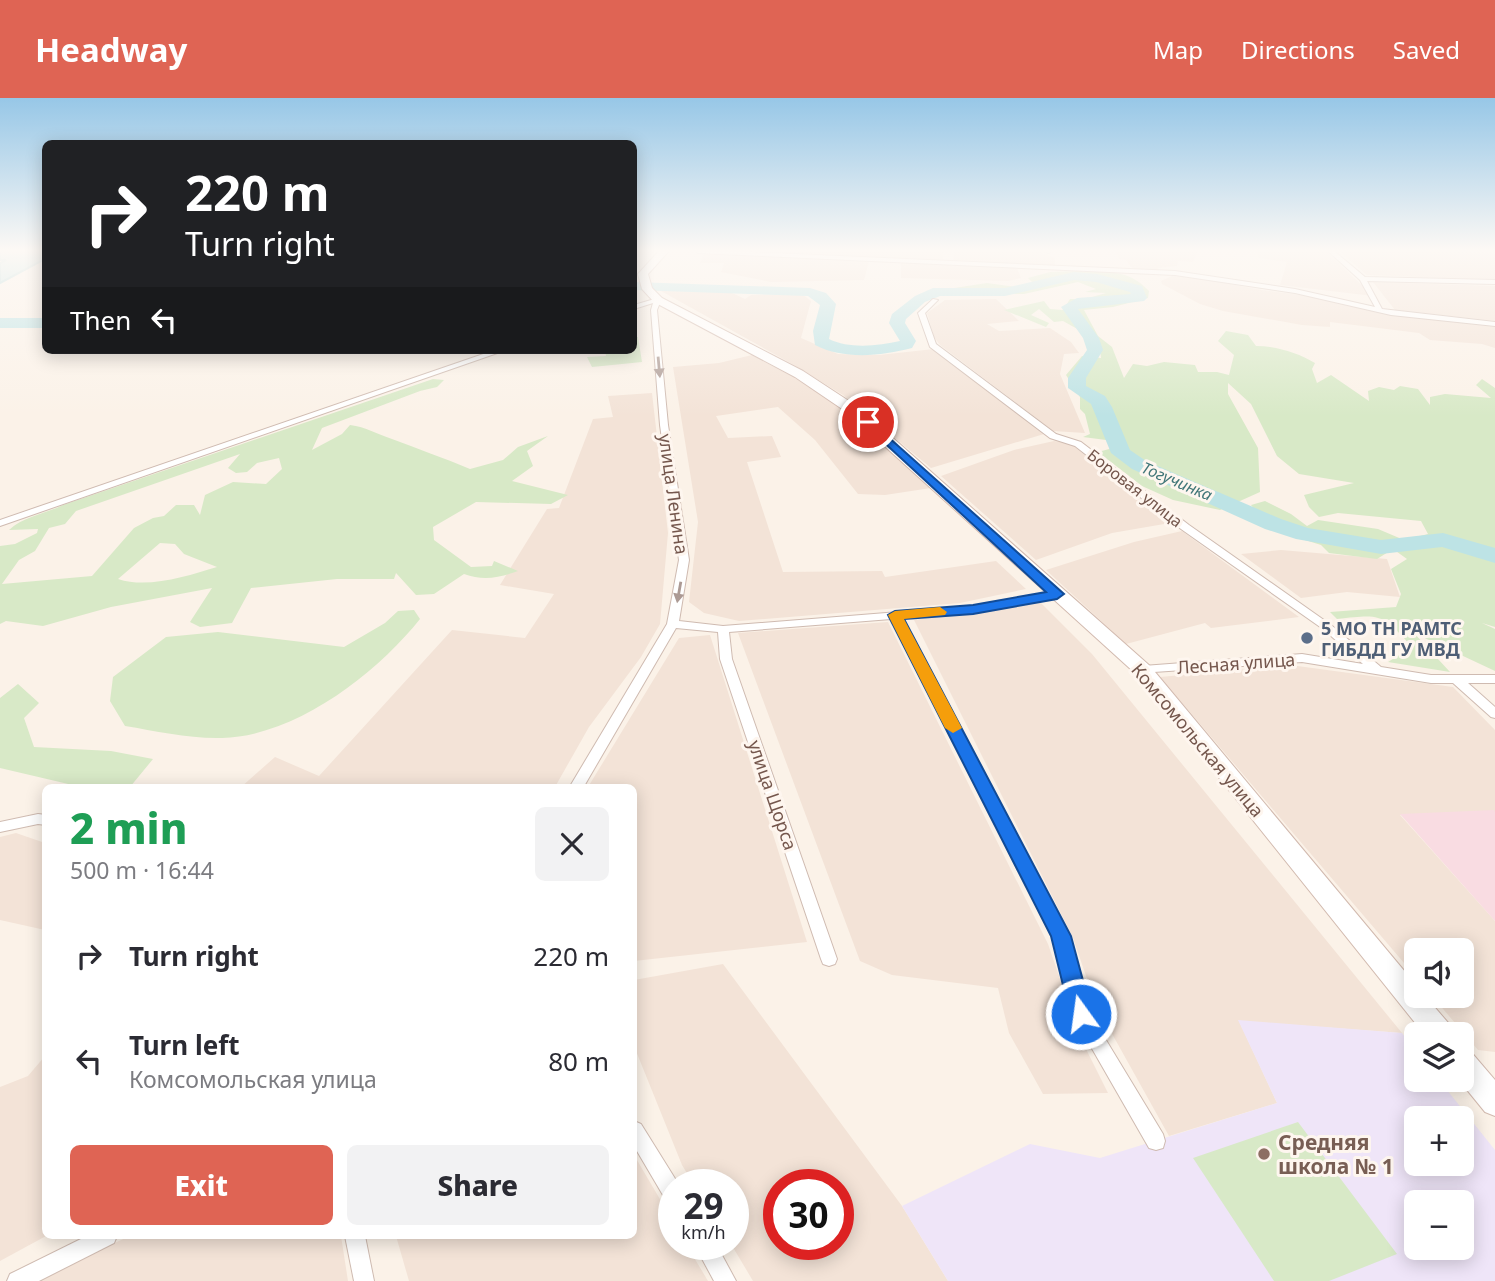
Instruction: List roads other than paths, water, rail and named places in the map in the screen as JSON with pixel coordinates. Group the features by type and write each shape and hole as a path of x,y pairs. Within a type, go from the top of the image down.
{"main road":[{"name":"Комсомольская улица","path":"679,306 799,374 853,410 1143,670 1430,1022"},
{"path":"1474,1076 1493,1097"}],"street":[{"name":"улица Ленина","path":"578,784 673,624 684,560 664,425 653,306"},
{"name":"Боровая улица","path":"928,306 921,313 933,345 1053,436 1078,444 1185,527 1327,627 1377,670"},
{"path":"1366,306 1437,319 1495,324"},
{"path":"0,523 490,354"},
{"path":"673,624 723,629 973,609 1057,594"},
{"path":"895,615 1061,936 1081,1014 1156,1141"},
{"name":"улица Щорса","path":"723,629 726,659 829,959"},
{"name":"Лесная улица","path":"1143,670 1301,658 1431,679 1495,679"},
{"path":"1457,680 1495,714"},
{"path":"0,827 42,821"},
{"path":"637,1134 658,1169"},
{"path":"16,1281 101,1239"},
{"path":"356,1239 364,1281"},
{"path":"714,1260 726,1281"}],"waterway":[{"name":"Тогучинка","path":"828,306 821,341 838,348 862,350 906,344 908,341 897,323 898,317 911,306"},
{"name":"Тогучинка","path":"1071,306 1094,343 1095,350 1077,378 1077,388 1098,400 1121,453 1139,465 1273,524 1304,534 1381,547 1443,540 1495,556"},
{"name":"Тогучинка","path":"0,323 42,323"}],"place":[{"name":"5 МО ТН РАМТС ГИБДД ГУ МВД","path":"1307,638"},
{"name":"Средняя школа № 1","path":"1264,1154"}]}
